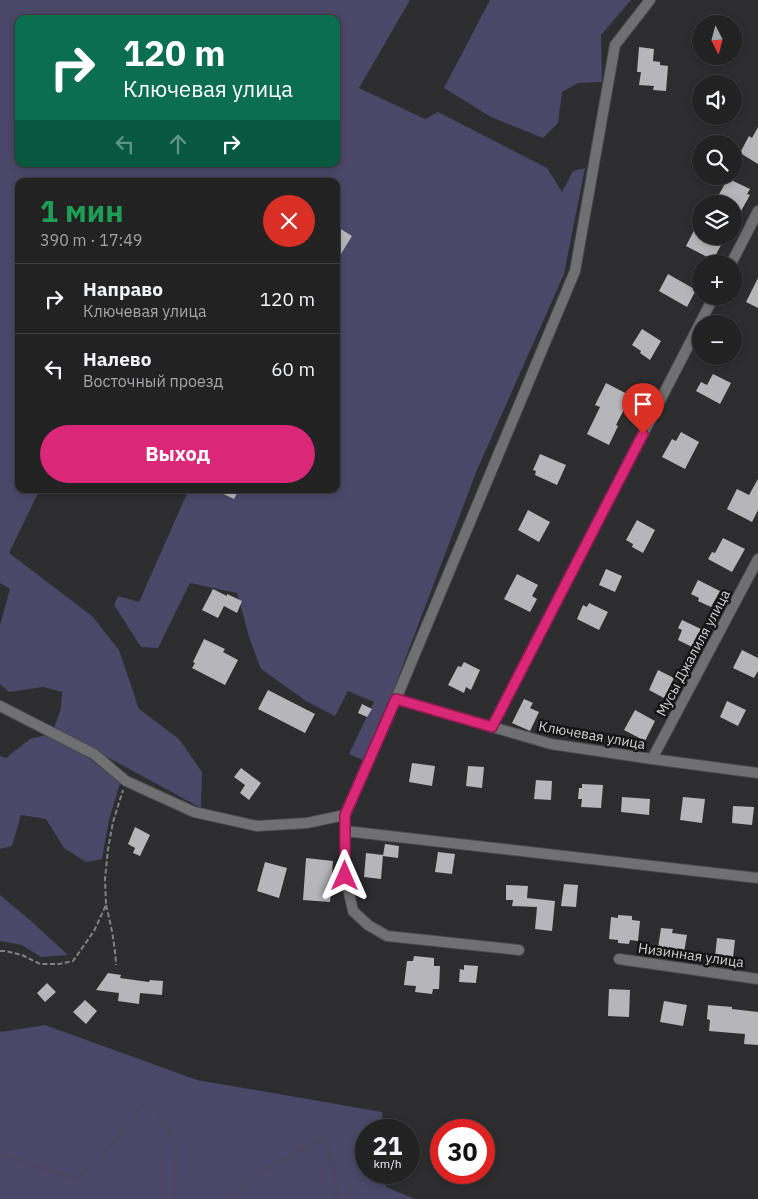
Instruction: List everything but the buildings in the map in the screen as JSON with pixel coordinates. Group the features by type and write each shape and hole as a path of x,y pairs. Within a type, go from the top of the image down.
{"street":[{"path":"519,950 386,936 368,925 353,911 345,876 345,815 396,699 575,271 615,45 650,0"},
{"path":"736,255 758,211"},
{"path":"492,727 709,305"},
{"name":"Мусы Джалиля улица","path":"652,760 758,560"},
{"name":"Ключевая улица","path":"396,699 551,744 652,760 758,773"},
{"path":"0,706 94,754 126,781 194,812 257,826 306,823 345,815"},
{"path":"345,831 758,878"},
{"name":"Низинная улица","path":"619,959 758,979"}],"path":[{"path":"116,965 111,922 106,904 106,879 108,849 113,822 126,781"},
{"path":"0,951 22,955 40,964 58,964 73,960 94,931 106,904"}],"shaded area":[{"path":"0,0 410,0 359,88 425,119 438,112 547,168 562,192 573,171 585,168 564,274 477,470 392,694 363,760 349,754 374,702 348,691 335,716 306,701 261,669 250,640 237,593 190,583 158,648 141,647 114,605 118,596 139,602 187,493 340,493 340,178 15,178 15,493 38,493 9,553 92,616 119,650 139,709 179,739 202,772 201,808 54,728 61,708 62,692 43,687 9,692 0,684 0,625 10,589 0,583"},
{"path":"490,0 631,0 601,35 602,82 578,83 562,92 558,123 543,138 491,117 444,88"},
{"path":"46,735 85,755 120,783 109,820 102,859 86,862 64,848 46,819 21,815 12,846 0,849 0,756 6,758 30,739"},
{"path":"0,895 68,955 41,957 22,945 0,941"},
{"path":"45,1025 197,1080 382,1112 382,1119 355,1119 355,1184 386,1184 386,1187 415,1199 0,1199 1,1032"}],"waterway":[{"path":"0,1154 76,1179 101,1158 148,1098 176,1143 175,1199"},
{"path":"235,1199 255,1176 326,1136 337,1187 336,1199"}],"route":[{"path":"345,876 345,815 396,699 492,727 643,434"}]}
